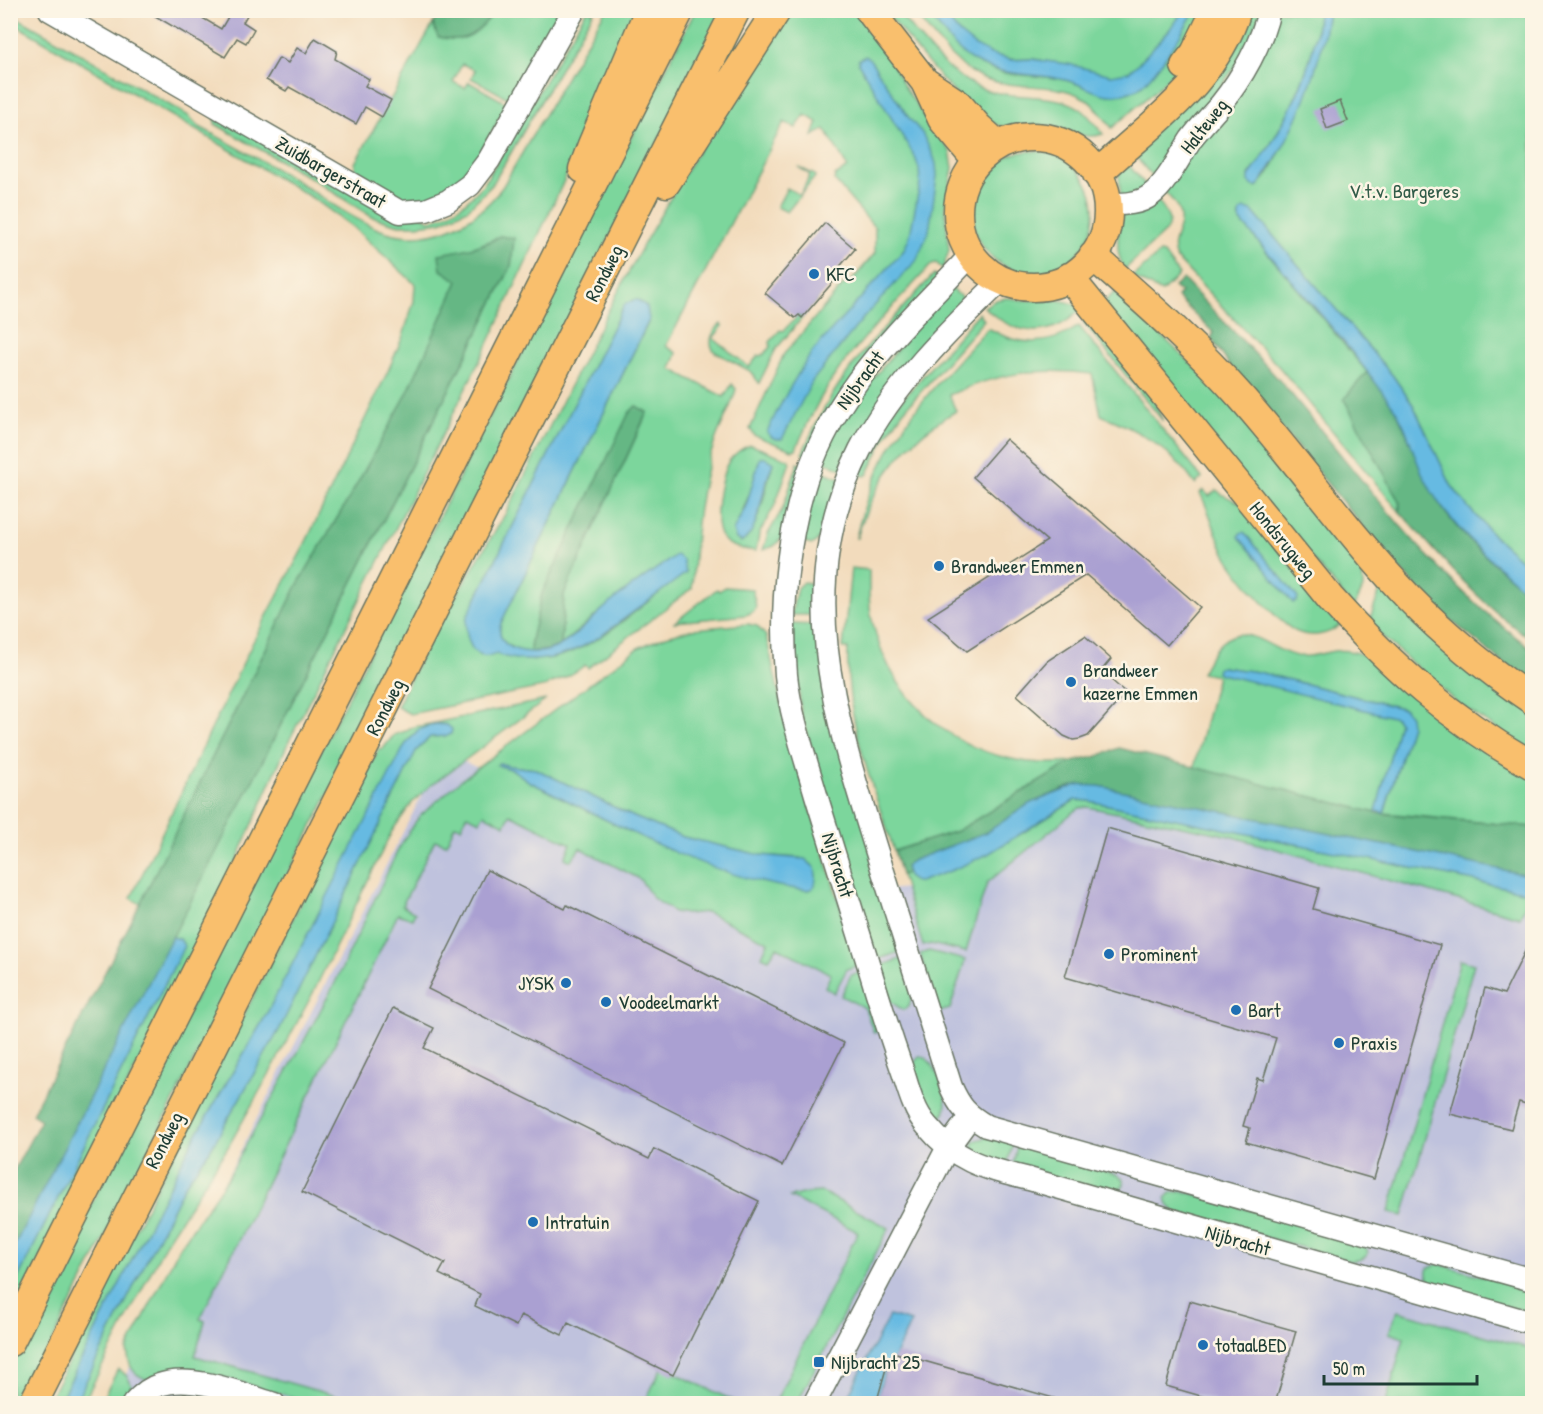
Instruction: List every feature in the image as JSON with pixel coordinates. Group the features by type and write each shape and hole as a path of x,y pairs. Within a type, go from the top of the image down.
{"main road":[{"path":"546,279 592,145 649,10"},
{"path":"10,1342 680,10"},
{"name":"Rondweg","path":"33,1404 182,1104 736,10"},
{"path":"595,290 777,10"},
{"path":"869,10 925,82 958,104 978,128 987,153"},
{"path":"1089,164 1111,136 1168,86 1195,53 1216,10"},
{"path":"1089,164 1176,104 1196,84 1228,34 1237,10"},
{"path":"1041,137 1063,143 1089,164 1104,189 1107,204 1105,231 1093,256 1082,268 1069,277 1047,285 1024,287 1002,280 984,270 971,255 962,237 957,217 959,197 966,178 987,153 1019,138 1041,137"},
{"path":"1093,256 1194,348 1234,390 1410,598 1490,672 1533,700"},
{"name":"Hondsrugweg","path":"1069,277 1330,598 1377,649 1465,724 1533,765"}],"street":[{"name":"Zuidbargerstraat","path":"50,10 400,212 426,210 448,201 470,185 489,160 574,10"},
{"name":"Halteweg","path":"1107,204 1141,201 1160,186 1196,133 1236,85 1258,43 1269,10"},
{"name":"Nijbracht","path":"971,255 876,356 858,378 833,417 812,463 795,522 784,632 787,678 801,746 891,1038 914,1104 925,1125 948,1147 972,1163 984,1167 1533,1323"},
{"name":"Nijbracht","path":"1002,280 975,306 885,407 860,450 849,476 832,530 825,569 825,644 844,748 951,1087 960,1106 970,1117 986,1126 1533,1280"},
{"path":"789,567 825,569"},
{"path":"814,1404 948,1147 970,1117"},
{"path":"132,1404 143,1393 160,1384 187,1381 274,1404"}],"shaded area":[{"path":"444,752 647,848 829,897 915,887 982,861 1087,802 1532,894 1532,1403 111,1404"}],"green space":[{"path":"440,10 495,11 471,35 448,39 438,37 433,24"},
{"path":"495,11 562,11 511,100 471,78 475,70 462,64 453,82 465,88 469,82 508,104 474,163 457,185 421,200 407,201 387,192 355,172 355,163 433,24 439,37 465,38 477,31"},
{"path":"586,11 594,11 492,185 468,209 441,222 399,225 372,217 314,180 215,124 215,118 430,220 460,206 484,184"},
{"path":"605,11 643,11 488,344 287,745 217,906 11,1317 11,1292 184,946 180,939 172,937 511,267 514,239 500,236 477,246 452,252 458,281 407,394 298,584 140,904 131,898 253,642 302,550 388,371 403,336 414,301 415,284 354,228 314,199 11,22 11,14 189,116 198,126 295,180 357,219 378,229 413,236 431,234 464,222 492,200 503,186"},
{"path":"695,11 724,11 21,1403 11,1403 10,1365"},
{"path":"785,11 853,11 882,44 904,86 950,151 953,168 945,209 949,250 943,269 936,263 932,264 851,354 821,397 796,449 792,450 755,436 750,429 784,354 843,285 849,284 875,253 875,228 834,180 835,176 848,168 825,129 813,136 818,122 805,115 796,128 784,122 666,346 677,353 671,369 724,397 732,384 736,389 709,459 701,495 692,588 588,668 585,665 548,686 410,714 397,707 427,644 506,513 612,303 706,137","holes":["624,305 649,321 501,623 500,636 512,647 530,652 543,593 629,414 636,406 647,413 564,594 561,645 609,604 663,564 686,573 610,630 578,649 539,660 515,659 496,654 467,617"]},
{"path":"885,11 897,11 932,53 953,71 976,86 1002,94 1046,98 1072,104 1085,112 1103,134 1082,135 1044,125 1006,127 987,120 971,108 939,76"},
{"path":"912,11 926,11 952,43 983,66 1011,74 1065,80 1102,93 1118,95 1136,88 1156,69 1174,45 1194,11 1210,11 1176,70 1112,128 1092,104 1073,93 1006,84 971,72 952,57"},
{"path":"941,11 1183,11 1158,44 1135,67 1119,75 1107,75 1033,59 1013,59 991,54 966,40"},
{"path":"1244,11 1261,11 1244,54 1155,180 1132,152"},
{"name":"V.t.v. Bargeres","path":"1275,11 1318,11 1316,32 1304,76 1295,98 1273,140 1249,176 1256,187 1265,178 1275,161 1306,95 1322,46 1328,11 1525,11 1532,29 1532,570 1494,536 1468,507 1451,485 1413,405 1393,376 1252,211 1239,214 1240,220 1367,372 1344,399 1401,503 1400,512 1280,368 1176,258 1174,246 1180,224 1179,212 1177,206 1165,192"},
{"path":"1033,151 1056,156 1067,161 1076,169 1084,178 1089,189 1094,212 1089,235 1084,246 1076,255 1067,263 1056,268 1033,273 1010,268 999,263 990,255 982,246 977,235 972,212 977,189 982,178 990,169 999,161 1010,156"},
{"path":"1125,161 1149,189 1121,199 1119,175"},
{"path":"798,167 815,177 787,212 777,207 787,188 800,195 810,175"},
{"path":"1158,201 1169,219 1166,231 1125,269 1118,249 1122,214"},
{"path":"500,236 514,238 511,266 251,784 11,1252 11,1176 41,1120 32,1114 140,904 298,584 407,394 458,281 441,270 439,254 478,246"},
{"path":"1160,253 1164,254 1179,275 1162,292 1132,277"},
{"path":"934,274 939,277 808,456 802,454 821,414 855,362"},
{"path":"1183,279 1279,380 1375,497 1434,563 1497,623 1532,649 1532,686 1449,619 1395,565 1230,366 1211,338 1214,333 1177,297 1181,293 1174,287"},
{"path":"949,286 969,304 845,470 820,460 840,419"},
{"path":"1115,292 1214,385 1362,563 1363,588 1354,608 1099,307"},
{"path":"1006,298 1068,302 1081,309 1057,326 1032,331 1008,324 984,307 996,300"},
{"path":"979,313 984,320 902,413 886,437 867,475 857,474 892,411"},
{"path":"799,315 802,318 776,349 759,383 750,371 715,352 711,345 713,334 721,324 723,326 713,338 749,367 770,347 770,342 780,330 783,331"},
{"path":"1089,316 1148,387 1163,421 1083,322"},
{"path":"1079,326 1202,478 1195,484 1176,461 1154,442 1101,415 1092,374 1054,371 1019,374 984,381 949,395 956,411 921,435 893,464 872,499 856,538 876,476 890,449 924,400 987,329 1013,339 1035,342 1058,337"},
{"path":"1367,372 1394,407 1427,480 1447,514 1481,552 1532,597 1532,640 1513,627 1479,596 1400,512 1400,503 1344,399"},
{"path":"636,406 647,412 564,594 561,645 548,650 530,652 542,593 629,413"},
{"path":"751,445 788,459 790,462 775,505 759,534 756,551 729,544 722,538 717,522 720,488 729,461 741,449","holes":["760,458 773,463 756,522 746,539 738,522 753,485"]},
{"path":"798,463 805,465 783,537 774,546 763,550 768,534 783,508"},
{"path":"817,469 842,479 827,526 817,541 811,545 804,542 802,538"},
{"path":"1203,490 1209,496 1217,490 1240,503 1340,625 1325,633 1302,634 1288,627 1278,618 1247,584 1225,553 1200,493"},
{"path":"851,568 869,570 872,620 883,654 899,683 919,709 944,730 973,746 1004,757 1037,763 1072,762 957,831 894,851 869,777 855,726 851,701 848,649 843,648"},
{"path":"803,582 809,583 814,590 818,615 791,615 797,588"},
{"path":"1382,585 1532,712 1532,752 1460,705 1368,624"},
{"path":"725,587 752,589 756,606 754,611 746,615 675,622 717,589 719,591"},
{"path":"748,624 757,626 766,636 788,734 858,965 847,969 834,993 825,987 831,974 777,947 769,959 762,956 768,942 707,912 686,914 674,912 653,898 640,879 580,848 571,861 565,858 571,844 510,814 505,825 484,814 480,821 467,815 461,827 455,825 446,844 435,840 402,906 415,913 412,919 398,914 200,1319 205,1321 195,1356 350,1400 346,1403 314,1403 207,1373 191,1371 177,1372 148,1380 138,1375 130,1365 127,1350 178,1250 228,1177 297,1054 335,983 398,850 411,828 420,816 461,780 638,648 666,636 693,629","holes":["499,763 536,769 634,817 683,837 760,855 800,858 812,865 816,877 808,890 734,874 699,862 630,832 530,782 513,770 497,765"]},
{"path":"792,624 818,625 901,952 875,960 801,713"},
{"path":"1239,634 1254,637 1297,656 1344,651 1371,658 1532,777 1532,827 1384,813 1411,725 1405,709 1258,672 1222,667 1218,673 1398,719 1399,723 1376,813 1194,768 1217,676 1201,673 1211,654 1220,644 1225,639"},
{"path":"546,700 430,786 412,803 392,831 314,991 276,1062 228,1147 168,1239 83,1403 75,1403 184,1186 210,1150 279,1030 416,751 430,737 451,734 447,725 436,724 416,732 408,741 265,1017 192,1142 59,1403 47,1404 379,748 382,750 394,735 409,730 409,728"},
{"path":"1119,748 1376,813 1532,827 1532,876 1099,786 1078,785 1029,804 987,832 914,860 905,866 907,873 901,875 894,851 957,831 1072,762"},
{"path":"1075,800 1089,801 1532,893 1532,895 1520,917 1226,835 1088,807 1080,808 1071,814 987,883 966,952 931,944 923,946 901,875 907,873 910,879 916,882 959,866 1018,836"},
{"path":"929,951 965,960 950,1009 939,1012 920,954"},
{"path":"903,958 911,999 909,1006 903,1010 891,1002 877,967"},
{"path":"1460,960 1474,964 1403,1216 1389,1212"},
{"path":"860,972 878,1031 874,1033 865,1008 841,996 851,975"},
{"path":"919,1056 925,1057 930,1063 943,1088 946,1106 939,1121 934,1121 912,1075 913,1065"},
{"path":"988,1137 1014,1140 1006,1167 972,1151 974,1141"},
{"path":"1018,1142 1118,1175 1124,1180 1124,1185 1119,1191 1111,1192 1012,1168"},
{"path":"1183,1191 1360,1241 1367,1249 1367,1256 1350,1261 1175,1212 1168,1205 1166,1197 1171,1193"},
{"path":"822,1192 889,1228 797,1403 775,1403 858,1232 790,1197"},
{"path":"1438,1264 1530,1289 1532,1309 1523,1311 1437,1287 1430,1281 1427,1274 1428,1268"},
{"path":"1398,1311 1532,1349 1532,1403 1386,1403 1404,1338 1389,1333"},
{"path":"662,1367 738,1403 644,1404"},
{"path":"118,1369 130,1381 130,1391 119,1403 100,1404"}],"water":[{"path":"926,11 941,11 959,33 974,45 991,54 1012,60 1031,59 1068,64 1111,75 1128,72 1172,27 1183,11 1194,11 1168,54 1142,85 1135,90 1108,95 1065,80 994,70 983,66 958,50"},
{"path":"1318,11 1328,11 1319,57 1304,102 1271,166 1258,186 1253,186 1249,182 1249,176 1274,140 1296,98 1311,54"},
{"path":"866,56 922,133 933,155 937,176 929,231 916,261 865,316 813,380 782,439 776,439 767,432 806,361 904,250 910,235 920,183 919,169 915,157 858,63 859,59"},
{"path":"1245,209 1252,211 1393,376 1413,405 1451,485 1494,536 1532,570 1532,597 1473,543 1446,513 1425,479 1394,408 1339,336 1240,220 1240,212"},
{"path":"638,300 647,307 649,320 501,623 501,637 506,644 517,650 537,652 555,648 576,634 617,597 676,555 683,560 686,573 602,635 577,649 538,660 510,658 496,654 481,655 475,652 468,640 467,617 624,305"},
{"path":"760,458 766,458 773,463 754,527 742,542 736,539 733,531 746,506"},
{"path":"1244,532 1298,598 1297,601 1293,603 1239,537 1240,533"},
{"path":"1218,668 1258,672 1405,709 1410,716 1411,725 1384,813 1376,811 1399,723 1396,718 1217,673"},
{"path":"435,724 447,725 452,729 451,734 430,737 416,751 279,1030 210,1150 184,1186 75,1403 59,1403 192,1142 265,1017 405,745 418,730"},
{"path":"499,763 536,769 634,817 683,837 760,855 805,859 815,868 815,885 811,889 795,889 714,868 621,827 530,782 513,770 497,765"},
{"path":"1077,785 1099,786 1532,876 1532,893 1089,801 1075,800 988,854 919,882 909,877 905,866 914,860 987,832 1029,804"},
{"path":"172,937 180,939 184,946 11,1292 11,1252"},
{"path":"889,1316 911,1322 890,1366 886,1366 876,1403 844,1404"}],"building":[{"path":"145,10 189,10 221,29 232,10 250,10 243,22 254,29 246,43 237,38 225,57"},
{"path":"315,38 337,51 335,59 369,79 365,86 391,100 382,117 365,107 356,124 289,87 286,91 266,80 279,58 288,63 297,48 306,53"},
{"path":"1340,101 1348,121 1327,129 1320,109"},
{"path":"825,223 855,249 829,279 833,282 802,318 799,315 795,318 765,293"},
{"path":"1006,439 1200,607 1167,645 1086,575 967,651 928,617 1047,541 973,477"},
{"name":"Brandweer kazerne Emmen","path":"1085,636 1111,659 1101,671 1126,693 1088,736 1073,740 1064,736 1017,695 1047,661"},
{"path":"1107,828 1319,888 1313,909 1440,945 1374,1179 1246,1142 1250,1128 1243,1126 1257,1078 1263,1080 1276,1038 1065,977"},
{"path":"487,870 565,909 567,905 844,1043 782,1166 428,989"},
{"path":"1533,935 1533,1106 1519,1102 1511,1129 1450,1114 1485,988 1504,994"},
{"path":"393,1008 434,1028 424,1048 649,1159 654,1149 759,1201 673,1375 568,1323 562,1335 521,1315 516,1326 475,1306 480,1294 439,1274 445,1263 302,1192"},
{"path":"1190,1301 1296,1331 1275,1404 1229,1404 1166,1386"},
{"path":"896,1353 1057,1399 1056,1404 876,1404 887,1365 890,1366"}],"place":[{"name":"KFC","path":"814,274"},
{"name":"Brandweer Emmen","path":"939,566"},
{"name":"Brandweer kazerne Emmen","path":"1071,682"},
{"name":"Prominent","path":"1109,954"},
{"name":"JYSK","path":"566,983"},
{"name":"Voodeelmarkt","path":"606,1002"},
{"name":"Bart","path":"1236,1010"},
{"name":"Praxis","path":"1339,1043"},
{"name":"Intratuin","path":"533,1222"},
{"name":"totaalBED","path":"1203,1345"},
{"name":"Nijbracht 25","path":"819,1362"}]}
